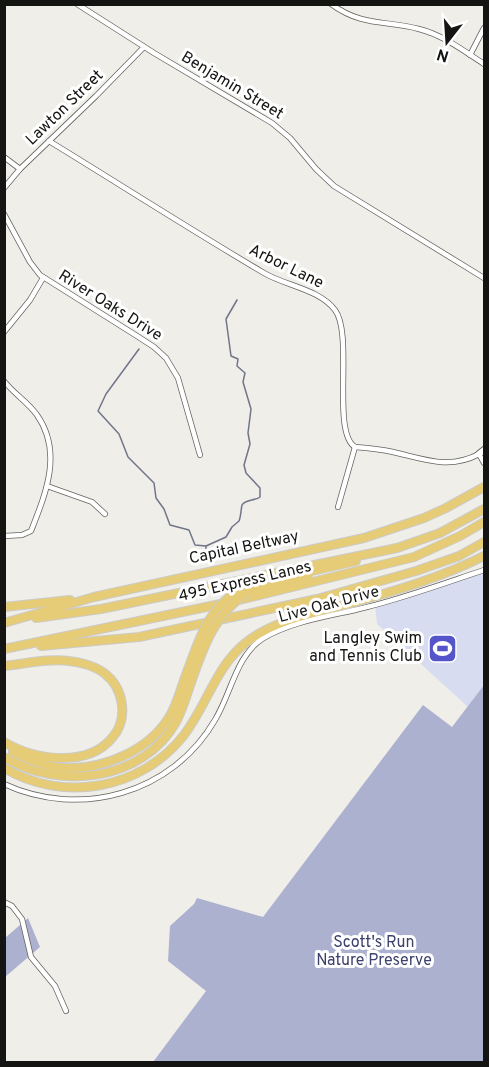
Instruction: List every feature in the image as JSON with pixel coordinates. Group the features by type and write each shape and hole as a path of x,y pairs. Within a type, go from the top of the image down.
{"highway":[{"name":"Capital Beltway","path":"7,622 94,597 364,538 424,518 484,487"},
{"name":"495 Express Lanes","path":"7,622 101,609 397,548 440,532 484,508"},
{"name":"495 Express Lanes","path":"4,649 235,602 414,557 484,522"},
{"path":"4,649 139,637 308,602 416,571 459,556 484,542"},
{"path":"4,758 30,770 53,776 100,775 120,769 154,748 176,722 206,621 228,597 397,548"},
{"path":"4,768 34,782 59,788 89,787 125,778 150,766 176,744 233,653 262,631 292,619 453,572 484,556"},
{"path":"4,747 25,758 65,768 92,766 119,759 141,746 168,719 208,636 243,591 414,557"},
{"path":"4,608 94,597"},
{"path":"4,666 56,660 87,665 103,671 113,681 120,693 123,705 123,716 116,733 106,745 85,754 69,757 39,756 4,742"}],"street":[{"name":"Benjamin Street","path":"77,4 272,123 290,138 334,186 484,278"},
{"path":"331,4 358,19 377,24 410,27 430,33 484,64"},
{"path":"470,55 484,28"},
{"name":"Lawton Street","path":"4,188 20,169 119,74 144,46"},
{"name":"Arbor Lane","path":"50,141 265,274 320,296 330,304 337,313 342,328 346,432 350,444 355,447"},
{"path":"4,158 20,169"},
{"path":"4,214 30,262 44,278 30,300 4,332"},
{"name":"River Oaks Drive","path":"44,278 154,347 166,358 178,378 200,455"},
{"path":"4,381 31,407 47,432 51,459 47,486 31,531 22,535 4,536"},
{"path":"338,507 345,489 355,447 388,451 434,463 456,463 482,452 484,463"},
{"path":"47,486 92,502 105,514"},
{"name":"Live Oak Drive","path":"4,784 35,795 67,800 105,798 142,786 172,768 200,742 217,717 248,651 265,637 281,629 376,605 484,570"},
{"path":"4,902 12,906 22,919 31,957 55,986 66,1011"}],"shaded area":[{"name":"Langley Swim and Tennis Club","path":"484,573 484,685 468,707 377,624 375,605"}],"green space":[{"name":"Scott's Run Nature Preserve","path":"484,685 484,1062 153,1062 206,991 168,961 170,926 194,904 197,898 263,917 423,705 452,727"},
{"path":"28,918 40,947 5,977 5,938"}],"waterway":[{"path":"206,549 206,546 226,537 239,521 243,503 260,497 260,488 246,473 244,465 250,444 248,433 251,409 243,382 245,373 237,366 238,359 231,356 226,319 237,300"},
{"path":"139,349 106,394 98,411 119,434 128,457 154,483 156,498 164,509 170,525 189,530 195,545 206,546"}],"place":[{"name":"Langley Swim and Tennis Club","path":"443,648"}]}
